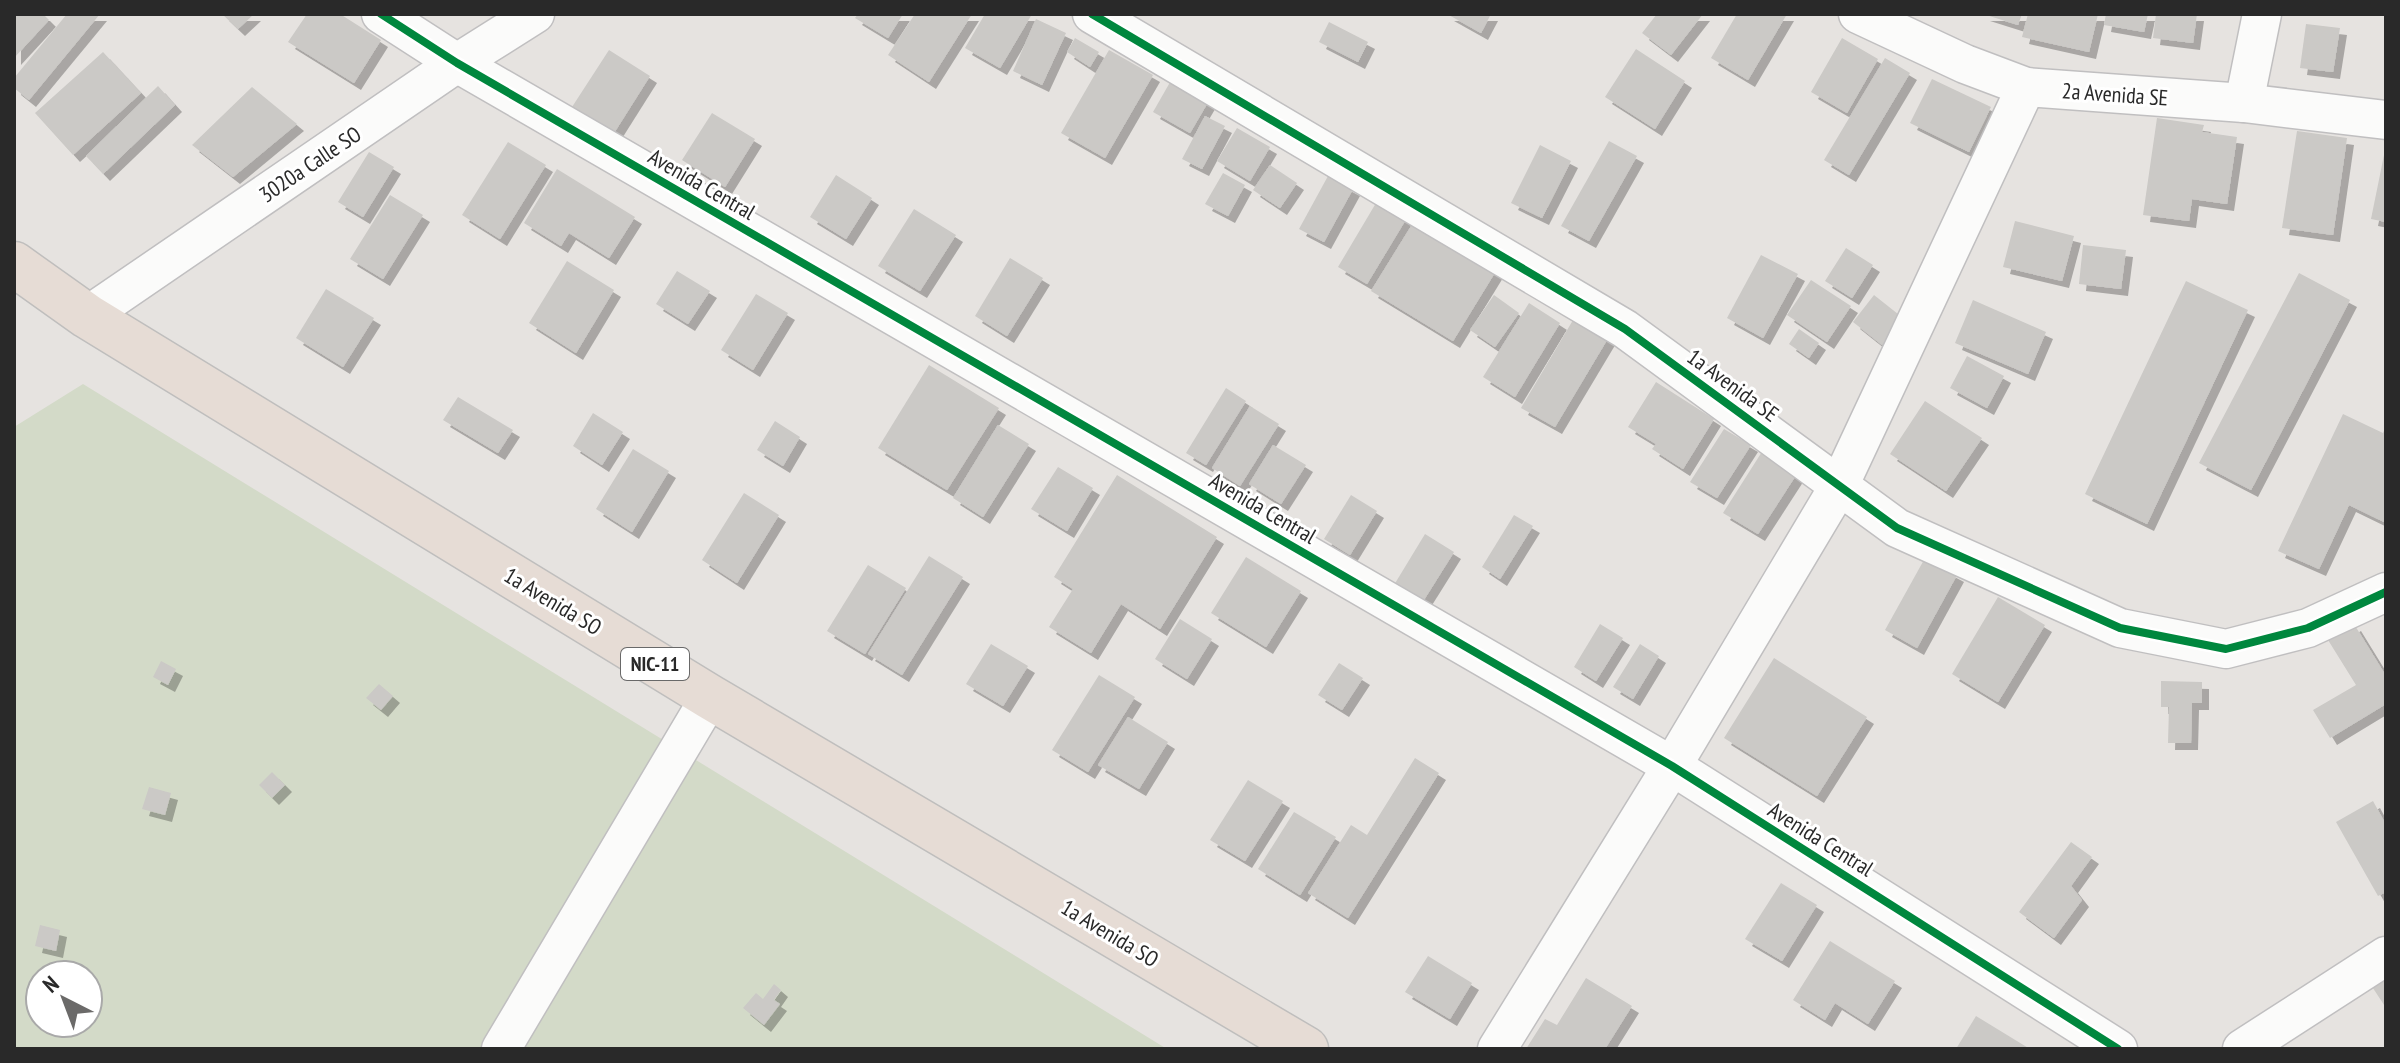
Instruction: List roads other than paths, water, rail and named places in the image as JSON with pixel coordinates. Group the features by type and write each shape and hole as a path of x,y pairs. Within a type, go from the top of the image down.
{"highway":[{"name":"1a Avenida SO","path":"14,264 87,316 710,697 1306,1049"}],"street":[{"name":"Avenida Central","path":"381,14 457,63 1672,766 2118,1049"},
{"name":"3020a Calle SO","path":"87,316 457,63 535,14"},
{"name":"1a Avenida SE","path":"1092,14 1625,329 1897,528 2120,628 2226,649 2308,628 2386,592"},
{"name":"2a Avenida SE","path":"1858,14 1965,64 2026,87 2244,103 2386,120"},
{"path":"2244,103 2262,14"},
{"path":"1497,1049 1672,766 1839,486 2026,87"},
{"path":"501,1049 710,697"},
{"path":"2242,1049 2386,956"}]}
